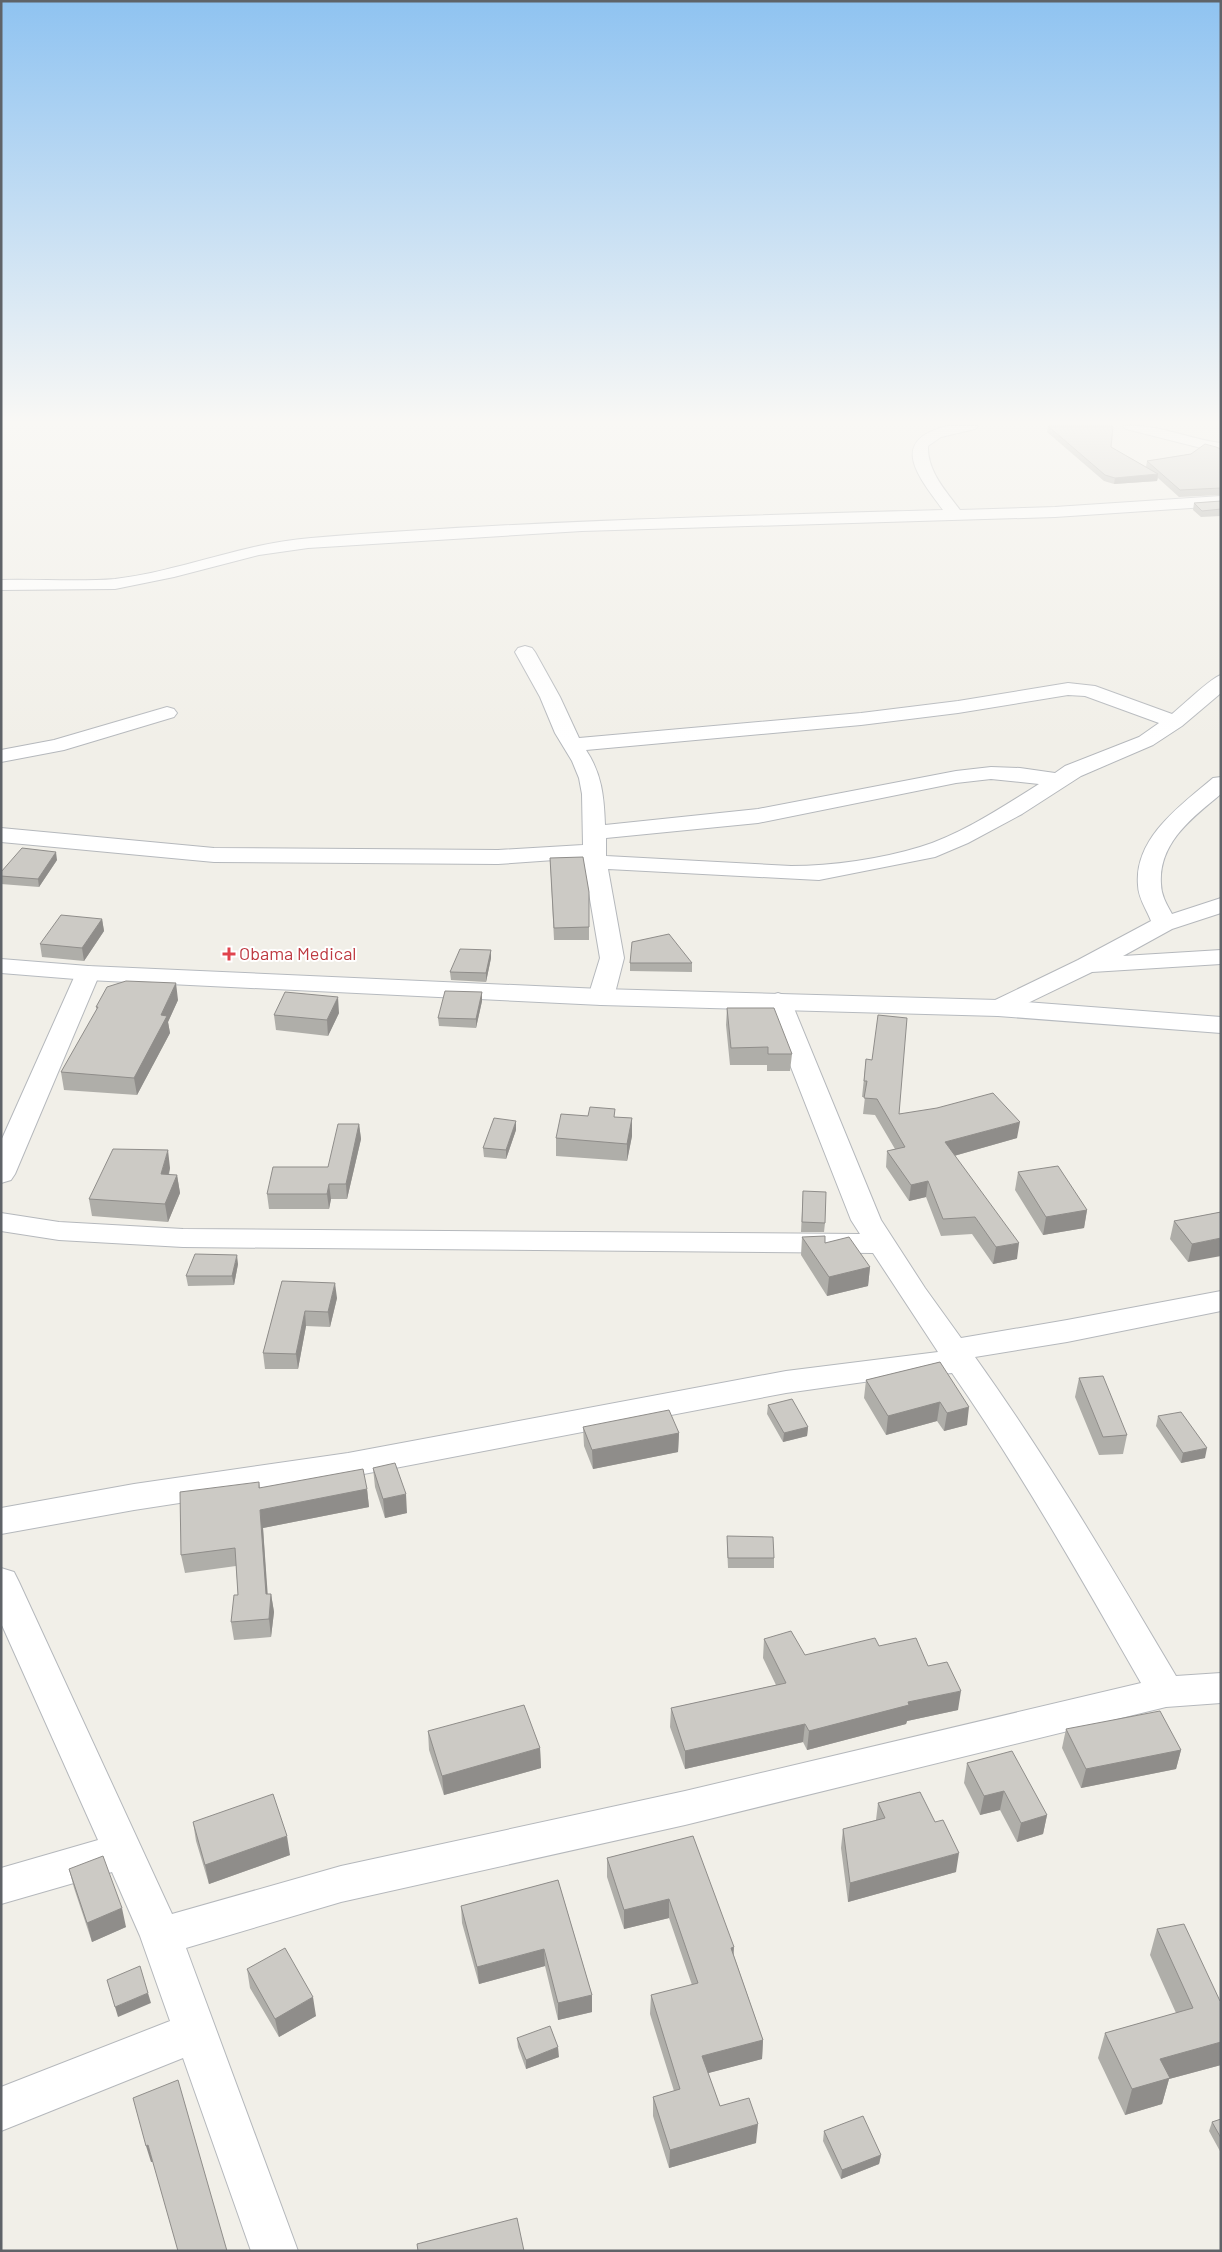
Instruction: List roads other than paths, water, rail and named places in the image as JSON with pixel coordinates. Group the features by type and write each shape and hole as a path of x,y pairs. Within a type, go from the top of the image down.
{"street":[{"path":"1,585 115,584 174,572 258,550 308,543 499,531"},
{"path":"525,652 583,761 590,778 593,794 595,848 612,958 601,997"},
{"path":"595,848 791,873 819,873 927,852 960,838 1035,797 1056,780 1073,771 1146,741 1175,722 1205,698 1221,681"},
{"path":"573,745 861,719 958,707 1068,689 1088,690 1175,722"},
{"path":"1,756 57,746 167,714"},
{"path":"1,835 223,855 498,857 561,854 595,848 685,822 758,816 956,777 991,773 1020,774 1056,780"},
{"path":"1164,924 1149,885 1151,863 1162,838 1173,824 1221,783"},
{"path":"998,1008 1087,965 1164,924 1221,906"},
{"path":"1087,965 1221,958"},
{"path":"1,966 88,974 601,997 998,1008 1221,1025"},
{"path":"1,1174 88,974"},
{"path":"778,1001 866,1220 914,1295 957,1355 1086,1554 1166,1692"},
{"path":"1,1222 59,1231 183,1238 882,1244"},
{"path":"1,1521 134,1496 357,1464 786,1382 957,1355 1221,1301"},
{"path":"1,1582 161,1936 275,2251"},
{"path":"161,1936 341,1884 685,1808 1166,1692 1221,1688"},
{"path":"1,1886 123,1851"},
{"path":"1,2109 196,2032"}],"place":[{"name":"Obama Medical","path":"229,954"}]}
